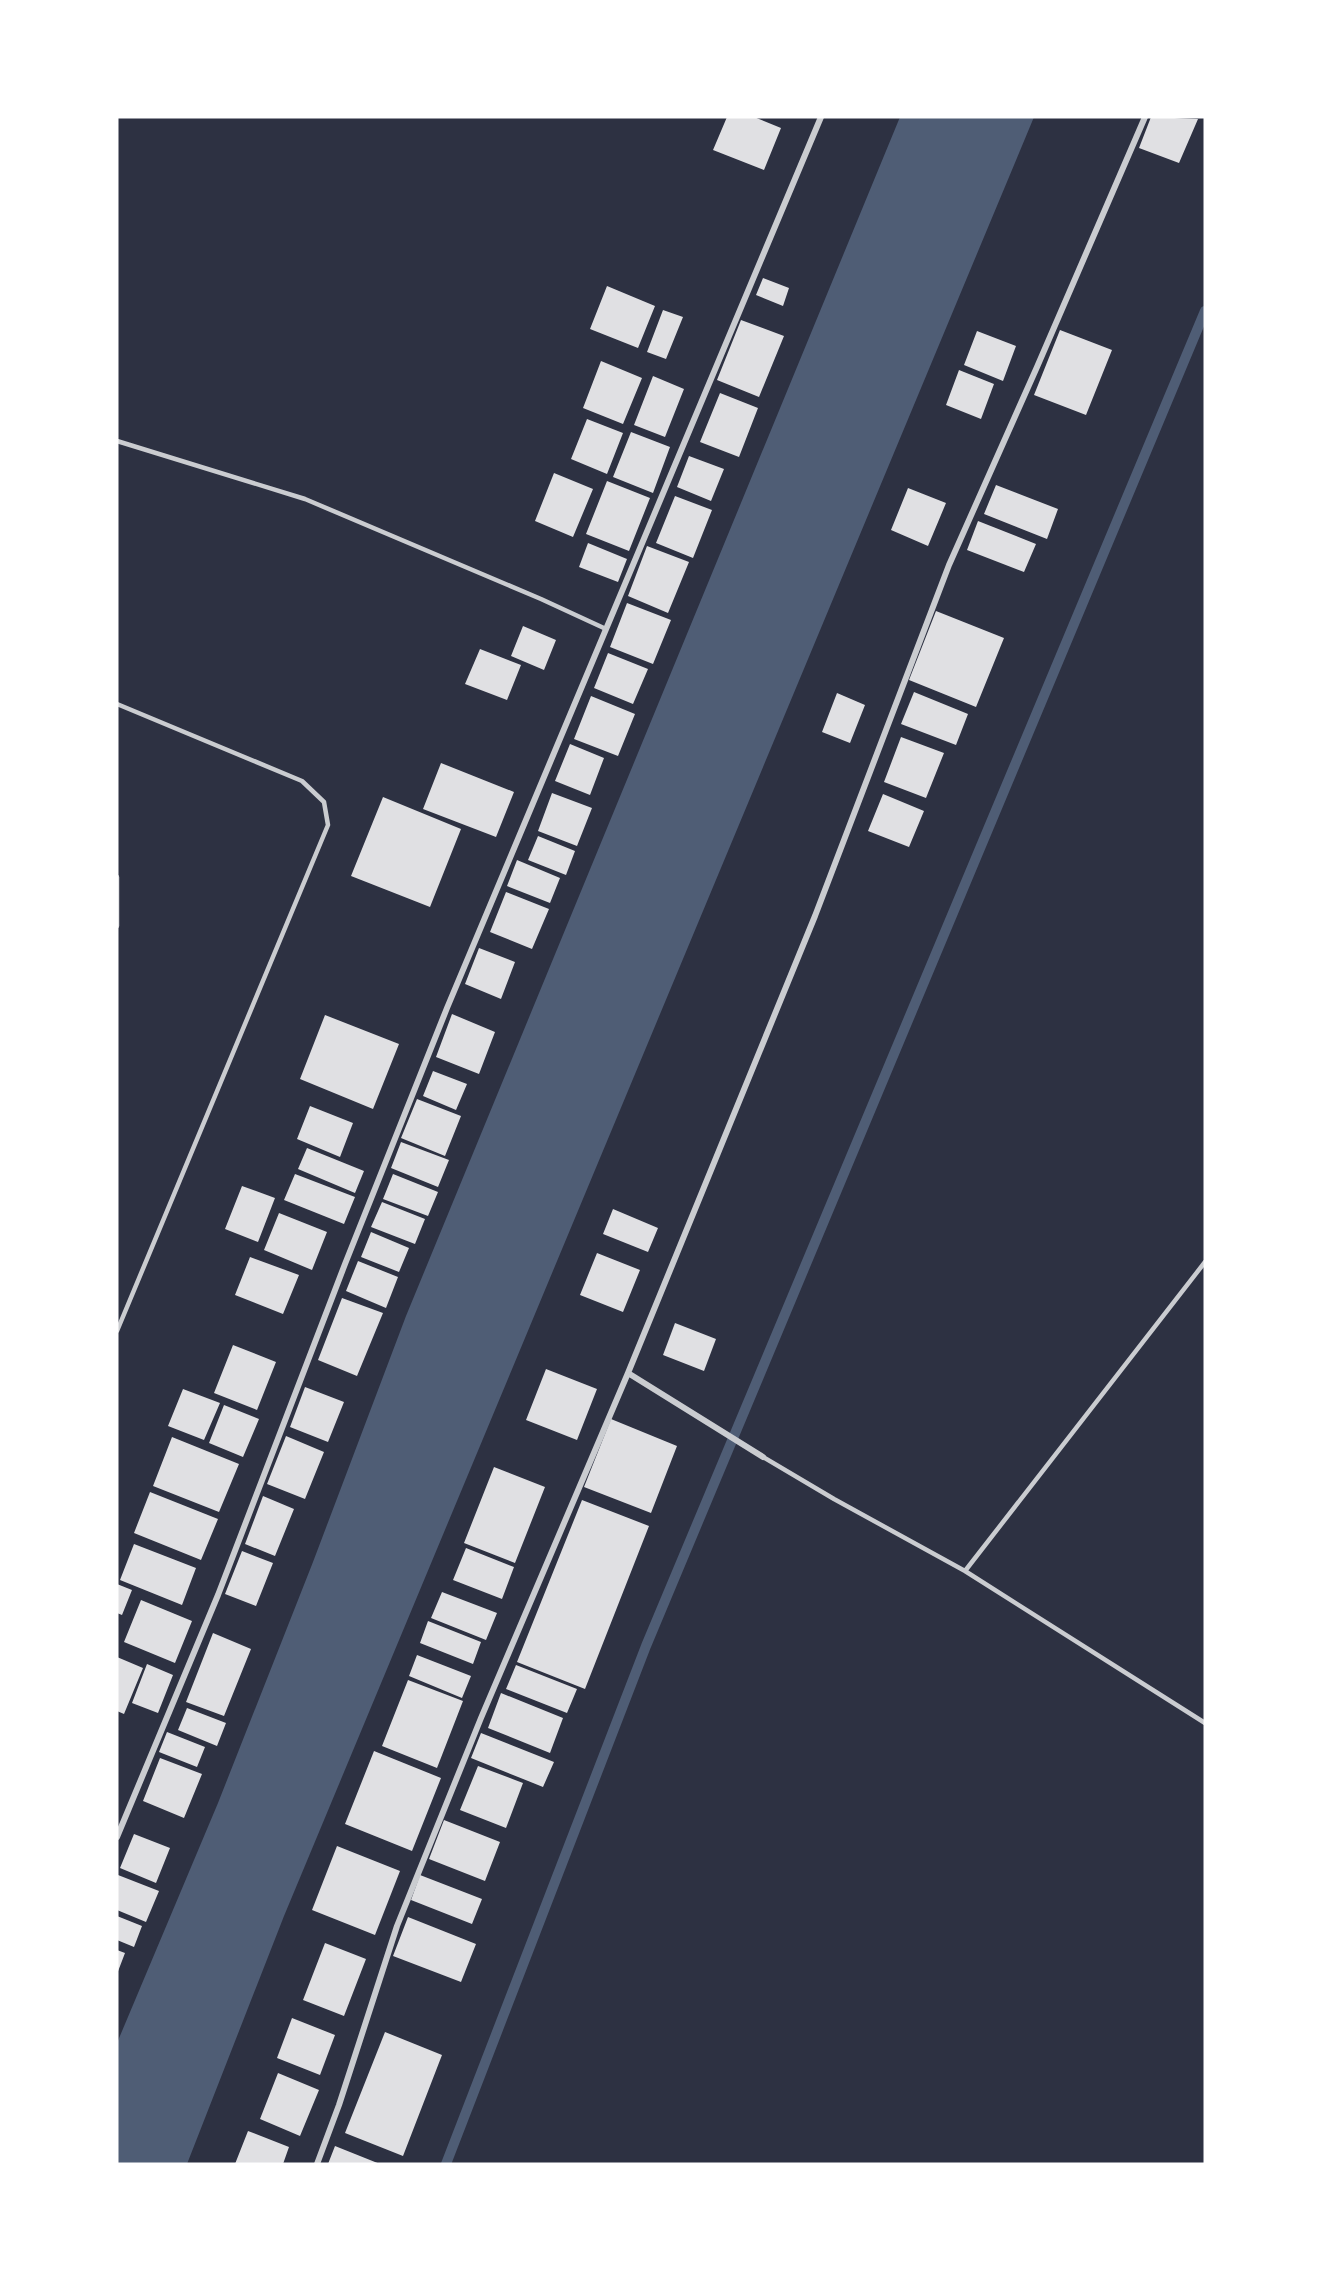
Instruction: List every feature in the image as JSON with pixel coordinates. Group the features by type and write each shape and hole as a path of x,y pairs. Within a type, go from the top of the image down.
{"street":[{"path":"117,1837 218,1595 442,1019 821,117"},
{"path":"317,2164 339,2105 398,1926 481,1718 628,1373 815,916 949,565 1145,117"},
{"path":"628,1373 764,1457"}],"lane":[{"path":"117,441 305,499 606,629"},
{"path":"117,704 302,782 324,802 328,825 117,1331"},
{"path":"117,877 117,926"},
{"path":"965,1570 1205,1262"},
{"path":"764,1457 834,1499 965,1570 1205,1723"}],"water":[{"path":"900,117 1034,117 284,1916 187,2164 117,2164 117,2043 218,1803 313,1562 406,1316"}],"building":[{"path":"727,117 754,117 781,128 764,170 713,150"},
{"path":"1151,117 1198,119 1179,163 1139,148"},
{"path":"763,278 789,288 783,306 756,295"},
{"path":"607,286 655,306 638,348 590,329"},
{"path":"663,310 683,317 666,359 647,352"},
{"path":"741,320 784,336 759,397 717,380"},
{"path":"1060,330 1112,350 1086,415 1034,395"},
{"path":"977,331 1016,346 1003,381 964,365"},
{"path":"601,361 642,378 623,424 583,408"},
{"path":"959,370 994,384 981,419 946,405"},
{"path":"653,376 684,389 665,437 634,425"},
{"path":"720,393 758,408 739,457 700,442"},
{"path":"587,419 623,433 607,474 571,459"},
{"path":"631,432 670,447 653,493 613,477"},
{"path":"689,456 724,469 711,501 677,487"},
{"path":"554,473 593,489 573,537 535,521"},
{"path":"607,481 650,498 629,551 586,534"},
{"path":"996,485 1058,509 1047,539 984,514"},
{"path":"908,488 946,503 928,546 891,530"},
{"path":"675,496 712,510 693,558 656,543"},
{"path":"978,521 1036,544 1024,572 967,550"},
{"path":"588,543 627,559 618,582 579,567"},
{"path":"647,546 689,562 668,613 628,596"},
{"path":"627,603 671,620 653,664 610,647"},
{"path":"936,611 1004,638 976,707 909,680"},
{"path":"523,626 556,640 544,670 511,656"},
{"path":"480,649 521,665 507,700 465,684"},
{"path":"608,653 648,669 633,704 594,688"},
{"path":"914,692 968,714 956,745 901,724"},
{"path":"837,693 865,705 850,743 822,732"},
{"path":"591,696 635,714 618,756 574,739"},
{"path":"901,737 944,753 926,798 884,782"},
{"path":"570,744 604,758 590,795 555,781"},
{"path":"441,763 514,792 496,837 423,809"},
{"path":"552,793 592,808 577,846 538,831"},
{"path":"883,794 924,811 909,847 868,831"},
{"path":"383,797 461,829 430,907 351,876"},
{"path":"538,836 575,851 566,875 528,860"},
{"path":"517,860 560,878 550,903 507,886"},
{"path":"506,892 549,909 532,949 490,932"},
{"path":"479,948 515,962 501,999 465,984"},
{"path":"452,1014 495,1032 479,1074 436,1057"},
{"path":"325,1015 399,1044 373,1109 300,1079"},
{"path":"433,1071 467,1084 456,1110 423,1096"},
{"path":"417,1099 461,1116 445,1156 401,1138"},
{"path":"310,1106 353,1123 340,1157 297,1139"},
{"path":"401,1142 449,1160 438,1187 391,1168"},
{"path":"307,1148 364,1171 355,1193 298,1169"},
{"path":"295,1174 355,1197 344,1224 284,1200"},
{"path":"393,1174 438,1192 428,1216 383,1199"},
{"path":"242,1186 275,1198 258,1242 225,1229"},
{"path":"382,1202 425,1219 415,1244 371,1227"},
{"path":"613,1209 658,1228 648,1252 603,1234"},
{"path":"279,1213 327,1232 312,1270 264,1250"},
{"path":"371,1232 409,1248 399,1272 361,1257"},
{"path":"597,1253 640,1270 623,1312 580,1295"},
{"path":"250,1257 299,1275 283,1314 235,1295"},
{"path":"358,1261 398,1277 386,1308 346,1291"},
{"path":"342,1298 383,1313 357,1376 318,1360"},
{"path":"675,1323 716,1339 704,1371 663,1355"},
{"path":"233,1345 276,1362 257,1410 214,1393"},
{"path":"546,1369 597,1389 577,1440 526,1420"},
{"path":"305,1387 344,1402 328,1442 290,1427"},
{"path":"183,1389 220,1403 204,1440 168,1426"},
{"path":"224,1405 259,1419 243,1457 209,1443"},
{"path":"611,1419 677,1446 651,1513 584,1487"},
{"path":"286,1436 324,1452 305,1499 267,1484"},
{"path":"172,1437 239,1464 219,1512 153,1486"},
{"path":"494,1467 545,1487 515,1563 464,1543"},
{"path":"150,1492 218,1519 201,1560 134,1533"},
{"path":"263,1496 294,1509 275,1556 245,1544"},
{"path":"582,1500 649,1526 585,1689 517,1662"},
{"path":"134,1544 196,1568 182,1605 120,1580"},
{"path":"466,1548 514,1567 502,1599 453,1580"},
{"path":"242,1551 273,1563 256,1606 225,1594"},
{"path":"117,1584 132,1590 122,1615 117,1613"},
{"path":"442,1592 497,1613 486,1640 431,1618"},
{"path":"141,1600 192,1621 175,1663 124,1642"},
{"path":"428,1621 481,1642 473,1664 420,1643"},
{"path":"213,1633 251,1649 224,1716 186,1702"},
{"path":"417,1655 471,1676 462,1698 409,1676"},
{"path":"117,1657 143,1668 124,1714 117,1711"},
{"path":"147,1664 173,1675 158,1713 132,1703"},
{"path":"516,1665 577,1689 567,1713 506,1689"},
{"path":"408,1680 463,1701 437,1768 382,1746"},
{"path":"501,1693 563,1718 550,1753 488,1728"},
{"path":"187,1708 226,1723 217,1746 178,1730"},
{"path":"167,1732 205,1747 197,1767 159,1752"},
{"path":"481,1733 554,1762 543,1787 471,1758"},
{"path":"374,1751 441,1778 412,1851 345,1824"},
{"path":"160,1758 202,1774 184,1818 143,1801"},
{"path":"478,1766 523,1783 506,1828 460,1810"},
{"path":"444,1820 500,1842 485,1881 429,1859"},
{"path":"134,1834 170,1848 156,1883 120,1868"},
{"path":"337,1846 400,1871 375,1935 312,1910"},
{"path":"118,1875 159,1891 146,1922 117,1910"},
{"path":"420,1875 482,1899 472,1924 411,1900"},
{"path":"117,1916 142,1926 134,1947 117,1940"},
{"path":"408,1917 476,1944 461,1982 393,1956"},
{"path":"325,1943 366,1959 344,2016 303,2000"},
{"path":"117,1950 125,1953 117,1974"},
{"path":"292,2018 335,2035 320,2075 277,2058"},
{"path":"385,2032 442,2055 403,2156 345,2133"},
{"path":"278,2073 319,2090 300,2136 260,2119"},
{"path":"248,2131 289,2147 283,2164 235,2164"},
{"path":"335,2146 380,2164 328,2164"}],"waterway":[{"path":"446,2164 646,1646 1205,311"}]}
